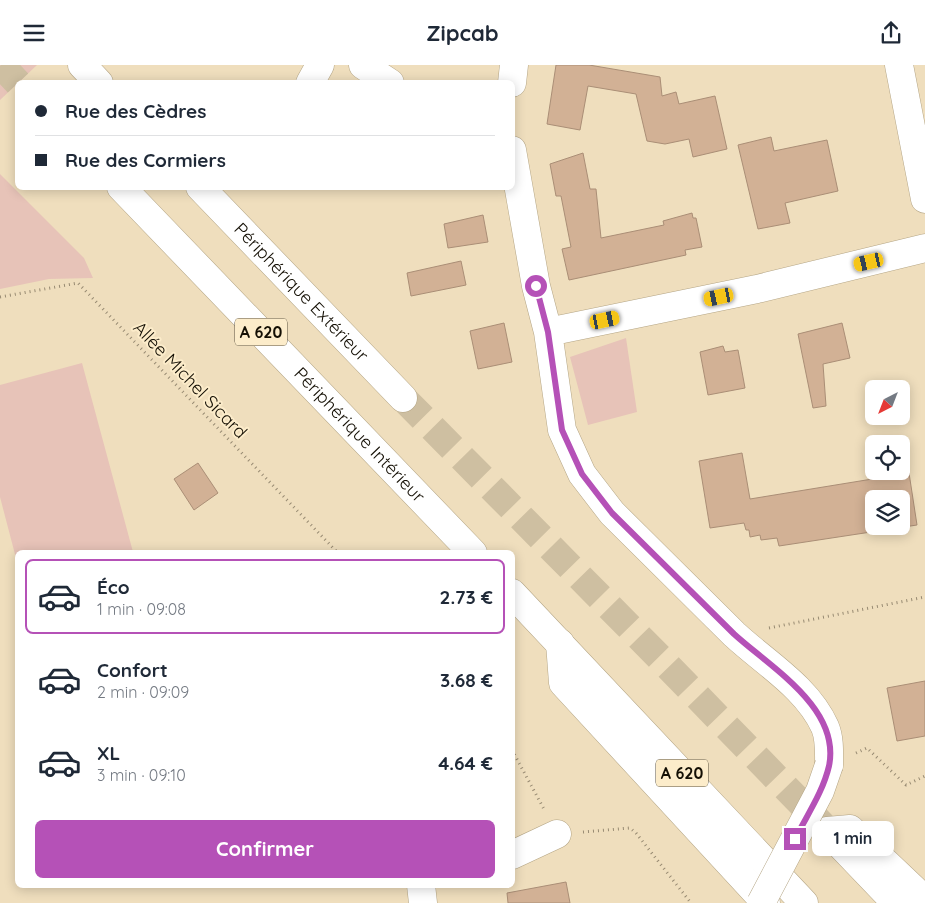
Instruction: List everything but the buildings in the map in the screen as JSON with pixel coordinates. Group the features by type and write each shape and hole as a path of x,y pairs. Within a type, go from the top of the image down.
{"main road":[{"path":"82,65 96,80"},
{"path":"312,80 320,65"},
{"path":"363,65 386,80"},
{"path":"512,80 514,65"},
{"path":"899,65 925,199"},
{"path":"515,167 536,286 548,332 562,430 582,474 612,513 734,634 753,652 794,684 813,707 825,728 829,746 829,765 820,791 761,903"},
{"name":"Périphérique Intérieur","path":"124,190 470,550"},
{"name":"Périphérique Extérieur","path":"203,190 403,397"},
{"path":"548,332 757,289 925,248"},
{"name":"A 620","path":"515,596 804,903"},
{"path":"560,643 563,683 766,903"},
{"path":"896,903 827,831 850,829 925,900"},
{"path":"515,854 557,834"},
{"path":"420,888 423,903"}],"path":[{"name":"Allée Michel Sicard","path":"0,297 78,283 335,550"},
{"path":"734,634 925,597"},
{"path":"829,765 868,748 906,785 925,776"},
{"path":"515,756 557,834 630,828 636,833 690,903"}],"shaded area":[{"path":"0,65 37,65 21,80 15,80 15,86 0,100"},
{"path":"0,174 84,258 93,278 49,279 0,289"},
{"path":"626,338 637,412 588,425 570,357"},
{"path":"82,363 132,550 15,550 15,554 0,497 0,385"}],"tunnel":[{"path":"1,65 15,80"},
{"path":"403,398 825,828"}],"route":[{"path":"536,286 548,332 562,430 582,474 612,513 734,634 753,652 794,684 813,707 825,728 829,746 829,765 820,791 795,839"}]}
